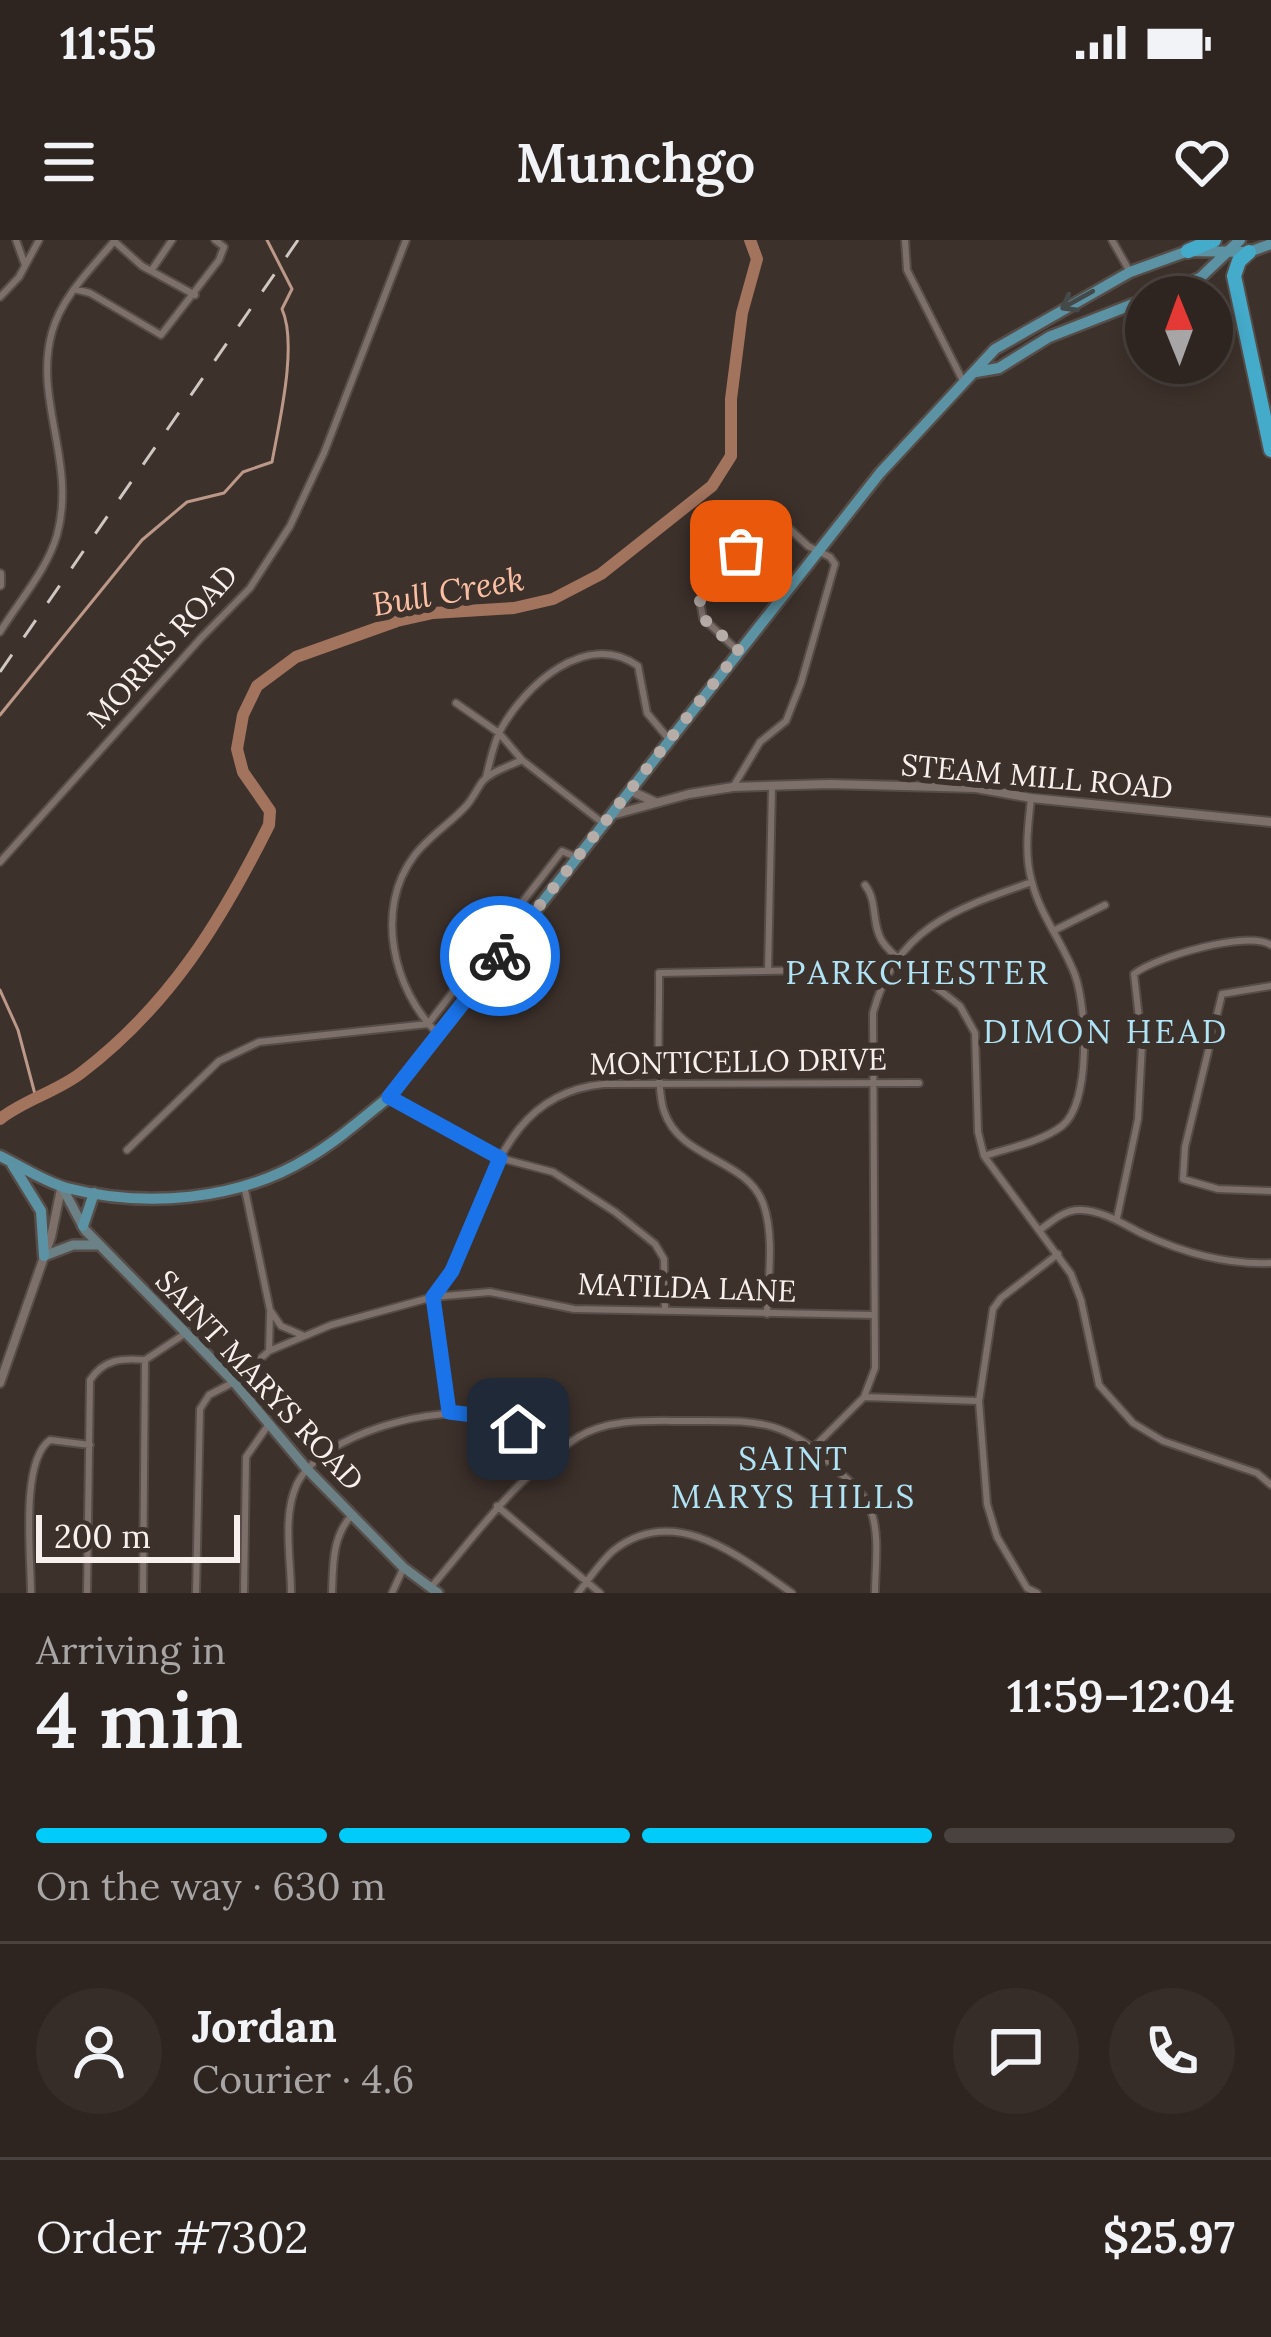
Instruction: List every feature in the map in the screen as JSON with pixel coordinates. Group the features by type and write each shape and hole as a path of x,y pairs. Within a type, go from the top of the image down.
{"highway":[{"path":"1188,251 1214,240"},
{"path":"1244,246 1234,276 1271,450"}],"main road":[{"path":"1202,276 1225,254 1244,246 1271,244"},
{"path":"5,1159 62,1187 145,1199 219,1193 308,1159 389,1097 433,1029 579,858 668,738 880,473 995,349 1130,272 1188,251 1225,254"},
{"path":"976,373 999,368 1038,342 1125,308"},
{"path":"5,1159 40,1211 44,1256 69,1246 100,1246"},
{"name":"SAINT MARYS ROAD","path":"62,1187 100,1246 234,1382 306,1468 404,1567 435,1590"},
{"path":"83,1226 94,1192"}],"street":[{"path":"16,240 25,265"},
{"path":"0,297 20,277 39,240"},
{"path":"151,271 172,240"},
{"path":"74,289 90,293 161,335 195,295 224,247 214,240"},
{"name":"MORRIS ROAD","path":"0,862 250,588 290,526 324,453 406,240"},
{"path":"905,240 907,270 965,385"},
{"path":"1112,240 1130,272"},
{"path":"0,632 56,538 63,498 57,425 46,389 48,354 52,330 74,289 115,241 151,271 195,295"},
{"path":"733,788 760,742 786,721 835,564 779,519 762,523 700,601 703,618 739,651"},
{"path":"0,574 0,585"},
{"path":"127,1150 219,1061 259,1042 433,1029 399,966 391,916 399,885 412,858 469,803 485,777 499,733 533,686 572,661 624,656 638,666 647,712 668,738"},
{"path":"456,703 499,733 523,760 608,820"},
{"path":"485,777 523,760"},
{"path":"768,970 772,786"},
{"name":"STEAM MILL ROAD","path":"608,820 657,803 733,788 772,786 976,788 1269,822"},
{"path":"631,791 657,803"},
{"path":"984,1156 1048,1135 1064,1124 1078,1107 1082,1088 1082,1002 1075,976 1031,883 1026,839 1031,798"},
{"path":"814,1447 864,1397 874,1368 873,1013 880,986 924,928 955,909 1031,883"},
{"path":"865,885 873,894 873,920 884,944 969,1018 975,1033 978,1132 984,1156 1058,1254 1082,1300 1099,1385 1133,1423 1163,1441 1257,1473 1271,1485"},
{"path":"1053,931 1105,905"},
{"path":"1117,1218 1138,1119 1142,1045 1134,974 1183,952 1249,940 1271,945"},
{"path":"767,1314 769,1257 763,1204 744,1179 678,1136 664,1111 659,973 819,970"},
{"path":"1271,986 1222,994 1183,1179 1218,1189 1271,1191"},
{"name":"MONTICELLO DRIVE","path":"433,1297 452,1271 500,1158 526,1117 556,1094 590,1085 919,1083"},
{"path":"389,1097 500,1158 553,1172 615,1212 655,1244 664,1259 665,1311"},
{"path":"244,1184 270,1310 269,1351"},
{"path":"0,1383 44,1256 62,1187"},
{"path":"1040,1230 1059,1215 1080,1209 1117,1218 1202,1256 1229,1263 1271,1263"},
{"path":"1036,1593 1025,1590 991,1522 979,1400 994,1309 1001,1298 1058,1254"},
{"name":"MATILDA LANE","path":"196,1593 200,1408 208,1395 234,1382 269,1351 302,1335 433,1297 490,1292 574,1309 874,1315"},
{"path":"433,1297 449,1412"},
{"path":"270,1310 280,1325 302,1335"},
{"path":"87,1593 90,1381 116,1358 146,1360 186,1334"},
{"path":"143,1593 146,1360"},
{"path":"864,1397 979,1400"},
{"path":"291,1593 288,1507 306,1468 331,1447 449,1412 489,1417 518,1429 545,1460"},
{"path":"435,1590 497,1506 545,1460 583,1434 618,1423 753,1421 790,1430 862,1495 871,1510 875,1534 874,1593"},
{"path":"244,1593 246,1457 268,1424"},
{"path":"31,1593 32,1474 40,1447 50,1440 89,1444"},
{"path":"497,1506 600,1593"},
{"path":"332,1593 334,1548 352,1514"},
{"path":"578,1593 614,1550 638,1538 682,1532 724,1547 792,1593"},
{"path":"392,1593 404,1567"}],"waterway":[{"path":"0,715 142,540 187,502 224,493 243,472 272,462 288,363 282,309 292,289 267,240"},
{"name":"Bull Creek","path":"0,1119 71,1080 141,1020 190,961 231,896 269,825 270,811 243,772 237,749 243,715 257,686 296,657 397,621 553,599 601,574 712,486 731,456 731,399 742,313 757,259 750,240"},
{"path":"0,990 18,1030 36,1098"}],"railway":[{"path":"0,672 298,240"}],"way so far":[{"path":"500,956 739,651 703,618 700,601 741,551"}],"district":[{"name":"PARKCHESTER","path":"918,972"},
{"name":"DIMON HEAD","path":"1106,1031"},
{"name":"SAINT MARYS HILLS","path":"794,1477"}],"route":[{"path":"500,956 389,1097 500,1158 452,1271 433,1297 449,1412 489,1417 518,1429"}]}
